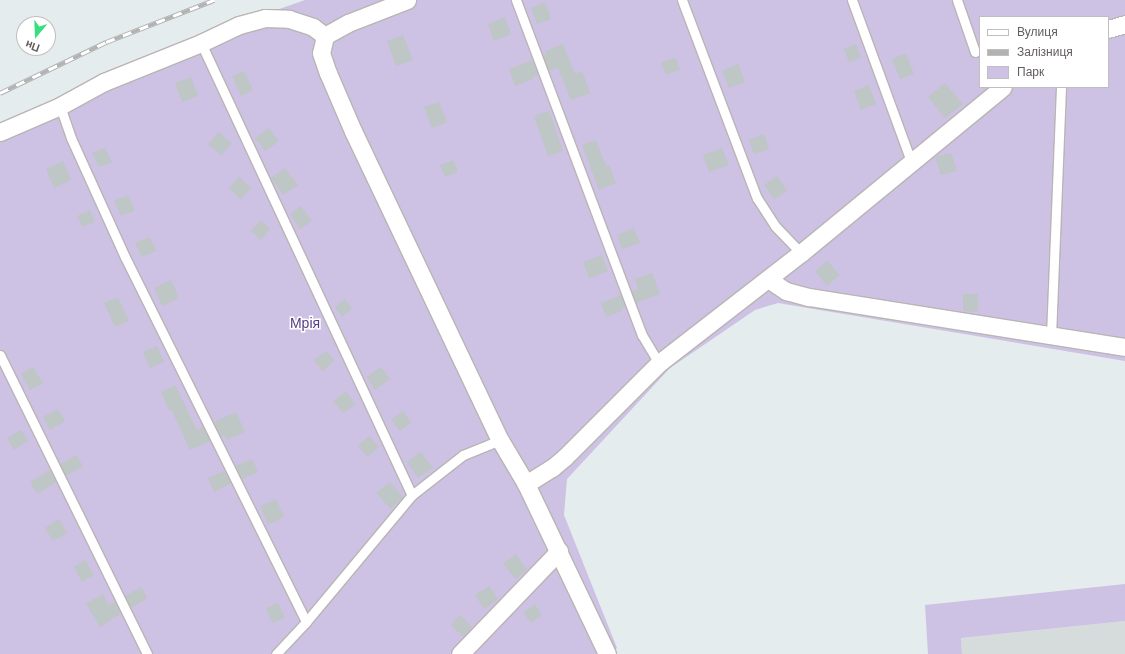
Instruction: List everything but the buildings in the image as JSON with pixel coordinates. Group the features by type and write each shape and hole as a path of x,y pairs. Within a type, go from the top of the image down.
{"street":[{"path":"407,0 348,23 325,36 321,53 339,100 500,440 526,484 607,654"},
{"path":"0,132 60,106 104,82 201,43 239,25 265,18 289,19 313,27 325,36"},
{"path":"1109,30 1125,24"},
{"path":"526,484 552,468 565,457 659,363 801,253 911,161 1002,88"},
{"path":"768,279 786,291 809,297 1125,347"},
{"path":"460,654 559,551"}],"lane":[{"path":"516,0 642,335 659,363"},
{"path":"682,0 757,198 775,226 801,253"},
{"path":"852,0 911,161"},
{"path":"957,0 975,52"},
{"path":"201,43 412,495"},
{"path":"1051,336 1060,88"},
{"path":"60,106 71,138 125,257 306,622"},
{"path":"0,355 147,654"},
{"path":"276,654 306,622 412,495 463,455 500,440"}],"shaded area":[{"path":"1125,621 1125,654 962,654 961,638"}],"green space":[{"name":"Мрія","path":"305,0 1125,0 1125,361 778,303 755,310 670,368 567,479 564,515 617,648 611,654 0,654 0,127 268,13"},
{"path":"1125,584 1125,621 961,638 962,654 928,654 925,605"}],"railway":[{"path":"0,93 106,42 214,0"}]}
